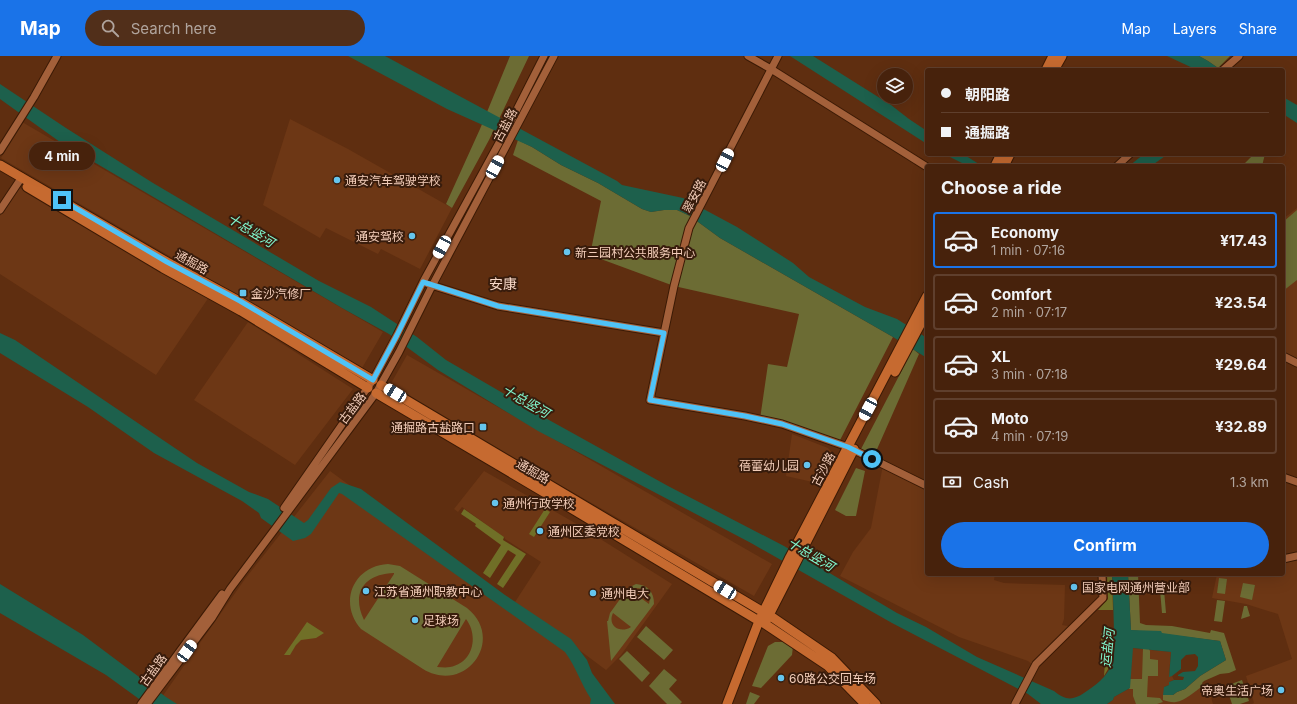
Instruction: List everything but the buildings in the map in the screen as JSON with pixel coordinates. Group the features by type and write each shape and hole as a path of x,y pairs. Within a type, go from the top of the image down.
{"main road":[{"path":"1047,68 1053,56"},
{"path":"1055,68 1062,56"},
{"path":"999,164 1008,156"},
{"name":"通掘路","path":"0,165 163,268 375,387 566,505 764,618"},
{"name":"通掘路","path":"0,171 20,179"},
{"name":"古沙路","path":"727,704 764,618 918,321 925,302"},
{"name":"古沙路","path":"918,321 925,314"},
{"path":"764,618 828,666 865,704"},
{"path":"764,618 832,658 876,704"},
{"name":"古沙路","path":"734,704 764,618"}],"street":[{"path":"0,151 34,97 57,56"},
{"name":"古盐路","path":"375,387 391,345 423,282 502,138 544,56"},
{"name":"古盐路","path":"141,704 160,683 399,352 432,286 554,56"},
{"path":"748,56 925,167"},
{"name":"翠安路","path":"778,56 689,228 674,286 650,400 745,416 782,424 851,449"},
{"path":"1225,68 1239,56"},
{"path":"1119,164 1128,156"},
{"path":"0,210 20,179"},
{"path":"423,282 498,306 664,333"},
{"path":"1285,357 1297,363"},
{"path":"851,449 925,485"},
{"path":"1285,478 1297,482"},
{"path":"1285,559 1297,556"},
{"path":"1016,702 1036,664 1103,598 1102,576"},
{"name":"古盐路","path":"148,704 160,683"}],"shaded area":[{"path":"348,56 385,56 622,185 683,198 737,227 793,263 809,277 865,307 897,319 925,337 925,357 720,238 690,216 677,210 651,212 642,209 598,183 561,165 532,147 447,109"},
{"path":"510,56 529,56 489,140 452,208 446,204 480,129"},
{"path":"790,56 813,56 877,96 877,104 889,104 925,130 925,143"},
{"path":"1167,56 1199,56 1218,68 1193,68"},
{"path":"1199,56 1230,56 1218,68"},
{"path":"0,84 153,183 319,281 371,307 417,337 446,360 549,420 668,486 784,546 897,613 926,627 977,657 1054,691 1065,698 1080,696 1093,687 1107,673 1112,664 1114,642 1112,576 1128,576 1131,630 1161,631 1162,633 1220,641 1226,660 1200,676 1185,689 1173,695 1163,695 1164,687 1169,685 1169,682 1174,680 1183,680 1184,677 1178,675 1183,672 1195,671 1198,666 1198,657 1195,654 1186,655 1181,660 1181,669 1169,677 1171,652 1133,648 1130,688 1114,697 1113,700 1107,704 1041,704 1028,694 892,623 751,543 538,431 438,370 389,334 342,308 60,142 0,99"},
{"path":"1285,98 1297,105 1297,123 1285,115"},
{"name":"通安汽车驾驶学校","path":"290,119 348,149 452,208 420,269 381,249 378,254 326,228 320,238 263,205"},
{"path":"22,122 383,332 362,368 1,158"},
{"path":"518,140 561,165 598,183 642,209 651,212 677,210 690,216 720,238 893,337 838,444 760,419 768,364 787,367 799,314 674,286 590,255 601,201 513,155"},
{"path":"948,156 966,156 979,164 964,164"},
{"path":"1142,156 1165,156 1154,164 1132,164"},
{"path":"1252,156 1264,156 1262,164 1244,164"},
{"path":"18,187 209,297 156,375 0,274 0,216"},
{"path":"1297,208 1297,363 1285,357 1285,217"},
{"path":"1297,210 1297,280 1285,289 1285,273 1285,220"},
{"path":"248,322 353,389 295,465 194,400"},
{"path":"0,333 15,340 197,463 249,492 268,499 304,523 308,520 331,488 340,482 361,489 505,595 571,639 587,660 592,673 615,704 590,704 591,699 565,652 342,494 339,493 311,534 305,538 293,541 261,518 259,513 242,501 154,453 88,407 0,353"},
{"path":"913,349 919,354 874,456 861,449"},
{"path":"407,355 772,564 754,596 389,387"},
{"name":"蓓蕾幼儿园","path":"792,434 828,448 833,454 817,483 786,476"},
{"path":"883,465 925,485 925,576 995,576 994,580 1004,583 1065,585 1064,619 1062,625 1074,627 1035,667 1028,661 959,637 840,576 853,552 871,528"},
{"path":"856,468 865,471 856,516 846,516 835,510"},
{"name":"江苏省通州职教中心","path":"330,471 512,604 569,650 607,704 157,704 245,579"},
{"name":"通州电大","path":"484,471 575,523 672,584 621,655 606,670 515,602 541,562 505,539 462,507 458,512 454,509"},
{"path":"464,509 504,537 503,540 526,554 503,588 497,584 516,555 508,550 490,578 483,573 501,545 475,526 476,524 461,514"},
{"path":"545,509 550,512 534,537 529,534"},
{"path":"1297,556 1297,704 1252,704 1254,703 1246,676 1292,659 1278,614 1246,604 1212,598 1217,576 1285,576 1285,559"},
{"name":"足球场","path":"388,564 400,566 467,608 478,621 483,634 482,648 476,660 466,669 454,675 439,675 423,669 361,629 354,619 350,598 358,579 366,571 376,566","holes":["394,574 364,620 360,610 359,601 363,587 368,581 375,577","466,619 470,626 473,641 469,655 458,664 448,667 437,667"]},
{"path":"1107,576 1112,576 1113,610 1098,610 1108,599"},
{"path":"1128,576 1138,576 1140,623 1146,625 1172,626 1210,633 1211,630 1224,633 1236,670 1229,673 1220,674 1204,681 1202,683 1203,686 1179,701 1173,702 1163,700 1163,695 1173,695 1185,689 1200,676 1226,660 1220,641 1131,630"},
{"path":"1219,578 1227,579 1225,594 1217,593"},
{"path":"1243,583 1255,585 1252,600 1240,597"},
{"path":"0,584 83,635 177,704 146,704 106,675 0,613"},
{"path":"636,584 644,586 650,590 653,596 654,604 611,661 607,621 610,613 628,588","holes":["633,588 644,589 648,593 650,600 649,604 630,590","613,613 631,627 623,630 616,628 612,622"]},
{"path":"1162,588 1164,590 1166,613 1162,613 1160,590"},
{"path":"1217,600 1225,601 1222,622 1214,621"},
{"path":"1244,606 1247,606 1250,616 1241,619"},
{"path":"307,622 324,633 316,638 301,640 290,655 284,655"},
{"path":"646,626 673,650 664,660 637,637"},
{"path":"1101,633 1114,633 1113,657 1104,676 1105,663 1101,662"},
{"path":"775,642 785,642 793,646 792,655 761,688 752,686 768,646"},
{"path":"1132,648 1171,652 1169,676 1172,676 1174,680 1169,682 1169,685 1164,687 1173,695 1207,683 1213,704 1107,704 1113,700 1114,697 1130,688"},
{"path":"1143,648 1149,649 1150,659 1158,660 1158,676 1148,676 1147,697 1160,698 1163,702 1157,704 1136,704 1133,696 1133,689 1129,689 1130,679 1142,679"},
{"path":"627,651 650,673 642,682 619,659"},
{"path":"664,669 677,680 669,689 682,702 680,704 667,704 649,686"},
{"path":"1242,680 1249,701 1240,704 1232,704 1226,686"},
{"path":"750,692 760,696 754,704 746,704"}],"place":[{"name":"通安汽车驾驶学校","path":"337,180"},
{"name":"通安驾校","path":"412,236"},
{"name":"新三园村公共服务中心","path":"567,252"},
{"name":"金沙汽修厂","path":"243,293"},
{"name":"通掘路古盐路口","path":"483,427"},
{"name":"蓓蕾幼儿园","path":"807,465"},
{"name":"通州行政学校","path":"495,503"},
{"name":"通州区委党校","path":"540,531"},
{"name":"国家电网通州营业部","path":"1074,587"},
{"name":"江苏省通州职教中心","path":"366,591"},
{"name":"通州电大","path":"593,593"},
{"name":"足球场","path":"415,620"},
{"name":"60路公交回车场","path":"781,678"},
{"name":"帝奥生活广场","path":"1281,690"}],"district":[{"name":"安康","path":"503,283"}],"route":[{"path":"62,200 167,262 240,301 373,380 423,282 498,306 664,333 650,400 745,416 782,424 848,447 872,459"}],"water label":[{"name":"十总竖河","path":"251,230"},
{"name":"十总竖河","path":"526,401"},
{"name":"十总竖河","path":"811,554"},
{"name":"运盐河","path":"1107,648"}]}
